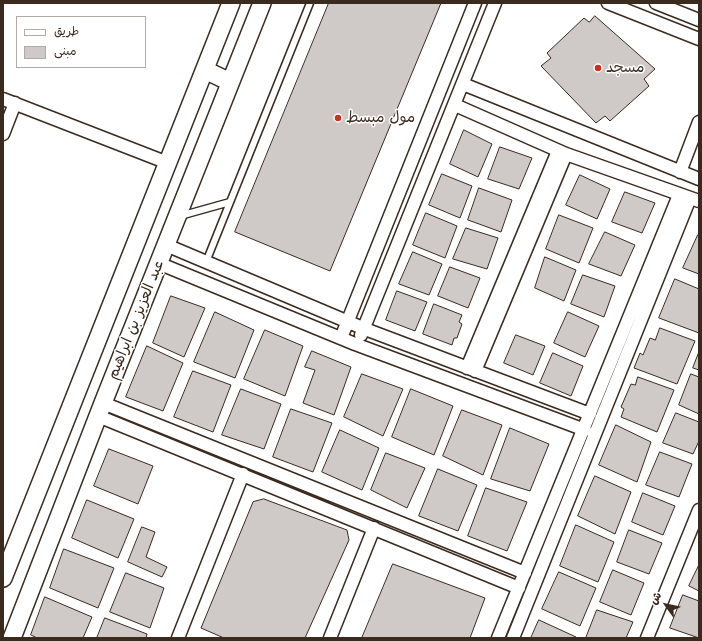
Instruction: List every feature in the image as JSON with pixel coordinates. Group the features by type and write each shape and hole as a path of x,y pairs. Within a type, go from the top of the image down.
{"street":[{"name":"عبد العزيز بن ابراهيم","path":"3,578 231,3"},
{"name":"عبد العزيز بن ابراهيم","path":"12,638 176,217 262,3"},
{"path":"341,338 475,3"},
{"path":"355,344 365,329 496,3"},
{"path":"608,3 699,39"},
{"path":"656,3 699,20"},
{"path":"205,70 230,82"},
{"path":"463,84 680,172 698,177"},
{"path":"3,99 168,163"},
{"path":"3,134 15,103"},
{"path":"455,105 562,152 690,198"},
{"path":"680,172 699,122"},
{"path":"471,370 562,152"},
{"path":"498,638 590,414 690,198"},
{"path":"513,638 690,198"},
{"path":"166,245 365,329 590,414"},
{"path":"158,263 355,344 584,430"},
{"path":"101,410 243,474 519,588"},
{"path":"101,410 525,573"},
{"path":"178,638 243,474"},
{"path":"647,638 699,510"},
{"path":"330,638 374,528"}],"lane":[{"path":"206,262 310,3"},
{"path":"176,217 230,202"}],"building":[{"name":"مول مبسط","path":"329,3 441,3 330,271 235,232"},
{"name":"مسجد","path":"595,16 655,69 644,79 649,86 610,121 605,116 596,123 541,66 551,58 547,53 584,18 589,22"},
{"path":"464,130 492,144 478,177 450,164"},
{"path":"500,147 532,158 519,189 488,179"},
{"path":"442,174 472,186 460,218 429,205"},
{"path":"580,175 610,189 597,219 566,205"},
{"path":"479,188 512,200 501,232 468,220"},
{"path":"625,192 655,203 642,233 612,222"},
{"path":"426,213 457,226 445,258 413,245"},
{"path":"559,215 593,228 579,263 546,249"},
{"path":"466,228 498,238 487,269 453,259"},
{"path":"605,232 635,245 621,276 589,264"},
{"path":"699,235 699,274 683,268"},
{"path":"413,252 442,264 429,295 399,284"},
{"path":"545,257 576,270 564,301 535,288"},
{"path":"450,267 480,278 468,308 438,296"},
{"path":"583,275 615,286 604,317 571,304"},
{"path":"675,279 699,289 699,333 659,318"},
{"path":"397,291 427,302 415,331 386,320"},
{"path":"171,296 205,308 184,357 153,343"},
{"path":"434,304 462,315 459,322 462,324 457,338 454,338 452,345 423,334"},
{"path":"215,312 254,330 235,378 194,362"},
{"path":"568,312 599,326 585,357 554,343"},
{"path":"660,328 695,341 677,384 634,368 640,353 643,355 650,338 655,340"},
{"path":"265,330 303,346 285,396 244,379"},
{"path":"516,335 545,346 533,375 504,363"},
{"path":"147,346 183,363 163,411 126,397"},
{"path":"312,351 351,367 334,415 303,403 315,370 305,367"},
{"path":"699,352 699,370 693,368"},
{"path":"553,353 583,366 571,396 540,383"},
{"path":"193,371 231,385 213,432 174,417"},
{"path":"362,374 403,389 383,436 344,417"},
{"path":"691,374 699,377 699,414 679,405"},
{"path":"638,377 674,390 657,432 621,417 624,409 621,407 631,384 635,385"},
{"path":"241,389 281,404 264,449 222,435"},
{"path":"411,389 453,406 434,455 392,437"},
{"path":"291,409 332,423 313,472 273,457"},
{"path":"462,410 502,425 483,475 443,456"},
{"path":"676,413 699,422 699,441 693,454 663,443"},
{"path":"616,425 651,442 637,482 599,465"},
{"path":"510,428 549,444 530,491 491,479"},
{"path":"340,430 379,448 362,490 322,472"},
{"path":"109,449 153,466 138,504 94,486"},
{"path":"660,452 692,464 679,497 646,485"},
{"path":"386,453 425,468 407,508 371,490"},
{"path":"438,469 477,485 458,531 419,516"},
{"path":"595,476 631,492 615,534 578,516"},
{"path":"486,488 527,502 507,551 468,536"},
{"path":"643,493 675,506 663,535 632,522"},
{"path":"264,499 347,530 349,540 305,638 224,638 201,628 253,502"},
{"path":"87,500 134,519 118,558 72,538"},
{"path":"576,525 614,542 598,582 560,566"},
{"path":"142,527 155,532 146,557 167,567 162,577 128,562"},
{"path":"629,530 662,543 649,574 617,562"},
{"path":"64,549 114,568 98,608 50,588"},
{"path":"393,564 485,598 470,638 362,638"},
{"path":"699,565 699,591 689,586"},
{"path":"613,570 644,583 631,615 600,602"},
{"path":"559,572 596,588 580,626 542,609"},
{"path":"126,573 164,588 150,628 110,612"},
{"path":"683,595 699,601 699,638 670,628"},
{"path":"45,597 92,617 83,638 37,638 31,635"},
{"path":"597,610 633,622 626,638 586,638"},
{"path":"105,618 147,634 146,638 97,638"},
{"path":"539,620 576,637 576,638 531,638"}],"place":[{"name":"مسجد","path":"598,68"},
{"name":"مول مبسط","path":"338,118"}]}
